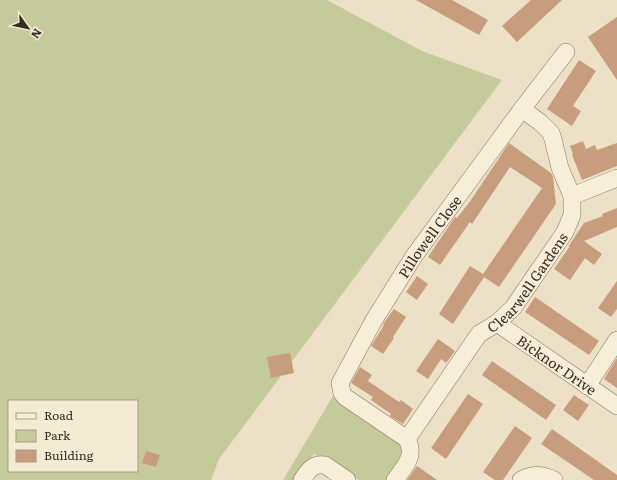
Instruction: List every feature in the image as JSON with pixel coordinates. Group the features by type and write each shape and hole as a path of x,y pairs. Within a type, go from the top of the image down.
{"street":[{"name":"Pillowell Close","path":"406,438 345,397 342,393 340,383 374,320 414,256 522,109 566,52"},
{"path":"522,109 541,123 550,133 553,139 560,168 572,196 617,178"},
{"name":"Clearwell Gardens","path":"406,438 479,334 496,323 513,308 565,232 572,215 572,196"},
{"name":"Bicknor Drive","path":"496,323 617,406"},
{"path":"587,386 617,340"},
{"path":"395,480 410,455 410,444 406,438"},
{"path":"306,475 318,464 325,465 347,480"},
{"path":"521,480 538,475 554,480"}],"green space":[{"path":"0,0 327,0 422,51 502,80 219,459 211,480 0,480"},
{"path":"333,396 398,440 404,452 394,470 386,480 359,480 314,454 295,480 283,480"}],"building":[{"path":"416,0 452,0 488,20 479,35"},
{"path":"531,0 562,0 517,42 502,26"},
{"path":"617,17 617,80 588,37"},
{"path":"579,60 596,71 573,106 581,111 572,126 547,109"},
{"path":"583,141 586,149 595,145 597,150 617,143 617,166 582,180 570,146"},
{"path":"509,143 551,173 553,177 556,204 499,287 484,277 453,324 439,314 470,266 483,274 542,188 510,167 472,224 470,222 440,265 428,257 455,217 457,218 471,200"},
{"path":"617,208 617,227 584,241 602,254 594,265 585,258 570,280 554,269 584,223 603,216 602,214"},
{"path":"417,276 428,284 417,300 406,292"},
{"path":"617,281 617,309 611,317 598,308"},
{"path":"535,297 599,341 589,355 525,312"},
{"path":"394,309 406,317 383,354 371,346 384,325 383,324"},
{"path":"438,339 455,351 446,363 441,359 428,379 416,371"},
{"path":"290,353 294,373 271,378 267,357"},
{"path":"617,358 617,388 604,379"},
{"path":"492,361 556,405 546,420 482,375"},
{"path":"360,367 372,375 368,381 399,402 401,400 413,409 403,424 390,416 391,414 371,400 373,397 351,383"},
{"path":"468,394 483,404 446,459 431,448"},
{"path":"574,395 589,405 578,421 563,410"},
{"path":"515,426 532,438 503,480 495,480 483,472"},
{"path":"552,429 617,475 617,480 594,480 541,444"},
{"path":"146,451 160,455 156,467 142,463"},
{"path":"417,466 437,480 407,480"}]}
